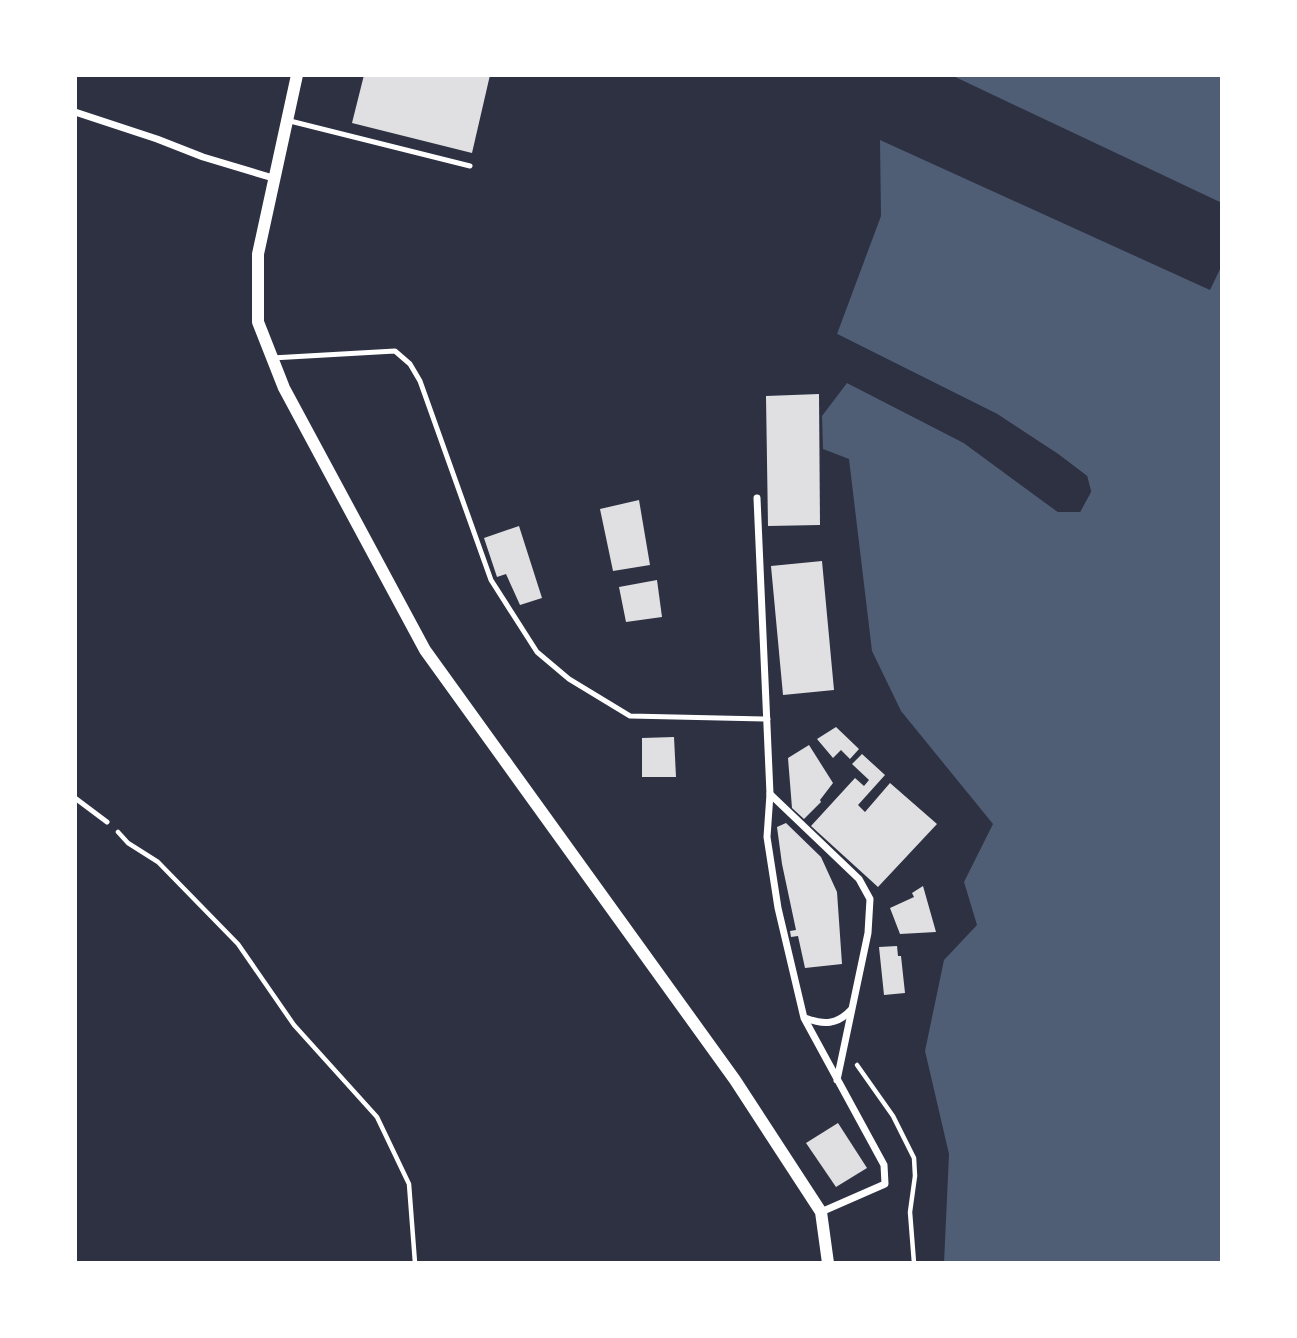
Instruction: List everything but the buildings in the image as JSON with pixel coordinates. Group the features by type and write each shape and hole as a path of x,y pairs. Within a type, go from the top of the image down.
{"street":[{"path":"297,75 272,178 258,254 258,322 284,388 425,650 735,1080 821,1212 828,1263"},
{"path":"75,112 272,178"},
{"path":"757,498 768,719 770,794 767,837 778,908 804,1018 884,1166 885,1184 821,1212"},
{"path":"770,794 859,879 870,899 868,933 837,1080"},
{"path":"804,1018 819,1023 831,1023 843,1019 852,1010"}],"lane":[{"path":"286,120 470,166"},
{"path":"272,358 395,351 410,364 420,382 491,580 537,652 569,679 630,716 768,719"},
{"path":"75,798 107,822"}],"path":[{"path":"107,822 128,843 158,862 238,944 294,1025 377,1117 409,1184 415,1263"}],"water":[{"path":"951,75 1222,75 1222,203"},
{"path":"880,140 1210,290 1222,265 1222,1263 944,1263 949,1154 925,1051 944,960 977,925 964,882 993,824 901,711 872,651 849,459 823,449 822,416 847,383 964,443 1058,512 1080,512 1091,492 1087,476 997,414 837,334 881,216"}],"pier":[{"path":"837,334 997,414 1058,454 1087,476 1091,491 1080,512 1058,512 964,443 844,381 849,380 965,440 1060,508 1078,508 1087,491 1084,478 1056,456 996,418 850,346 836,338"}]}
